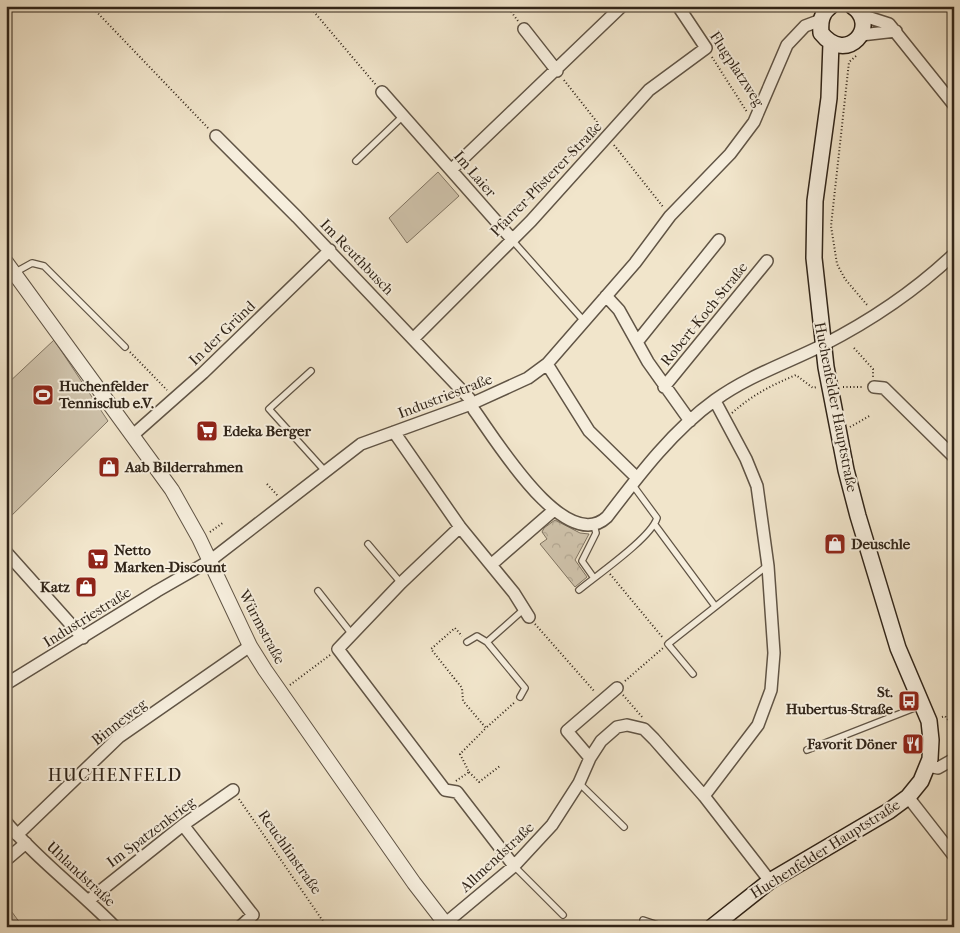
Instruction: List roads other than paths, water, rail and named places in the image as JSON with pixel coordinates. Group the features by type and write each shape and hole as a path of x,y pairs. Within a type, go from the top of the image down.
{"main road":[{"path":"829,24 857,40 861,35 863,22 857,9"},
{"name":"Huchenfelder Hauptstraße","path":"712,927 770,881 889,811 908,797 921,781 928,766 931,740 929,720 924,704 898,648 858,516 838,430 823,345 814,258 815,211 829,98 829,24"}],"street":[{"path":"452,170 557,71 622,6"},
{"name":"Flugplatzweg","path":"678,6 706,48"},
{"path":"857,9 889,24 954,105"},
{"name":"Industriestraße","path":"6,684 165,586 211,560 361,444 471,404 528,378 547,364 635,263 670,216 730,154 754,122 779,59 787,44 805,26 829,24"},
{"path":"524,29 557,71"},
{"path":"861,35 896,31"},
{"name":"Pfarrer-Pfisterer-Straße","path":"414,338 510,238 537,214 650,90 706,48"},
{"name":"Im Laier","path":"382,92 510,238"},
{"name":"Im Reuthbusch","path":"216,136 330,250 414,338 469,398 471,404"},
{"path":"637,342 719,240"},
{"name":"In der Gründ","path":"133,436 175,399 330,250"},
{"path":"471,404 533,490 554,510 579,523 594,525 607,517 634,481 690,421 715,400 764,372 823,345 875,316 952,258"},
{"name":"Robert-Koch-Straße","path":"664,387 767,260"},
{"name":"Würmstraße","path":"10,268 172,490 211,560 250,646 280,693 445,926"},
{"name":"Robert-Koch-Straße","path":"606,296 620,310 664,387 690,421"},
{"path":"547,364 589,431 634,481"},
{"path":"874,387 884,388 954,457"},
{"path":"704,796 758,725 771,690 774,653 768,566 757,486 746,459 715,400"},
{"path":"394,432 460,527 514,593 526,614"},
{"path":"492,564 554,510"},
{"path":"460,527 401,583 351,633 338,649 445,790 457,792 514,866"},
{"path":"6,552 83,638"},
{"name":"Binneweg","path":"22,839 119,738 250,646"},
{"path":"590,758 567,731 617,688"},
{"name":"Allmendstraße","path":"445,926 514,866 552,825 580,783 590,758 601,741 617,727 627,725 644,729 704,796 770,881"},
{"path":"928,766 938,768 954,759"},
{"name":"Im Spatzenkrieg","path":"89,900 183,825 233,790"},
{"path":"908,797 954,856"},
{"name":"Uhlandstraße","path":"6,822 115,927"},
{"path":"183,825 253,915 240,927"},
{"name":"Uhlandstraße","path":"6,860 22,839"}],"lane":[{"path":"356,161 404,116"},
{"name":"Im Laier","path":"510,238 584,321"},
{"path":"10,268 32,264 44,266 125,347"},
{"path":"311,371 269,408 325,471"},
{"path":"579,590 638,542 655,525 657,518 634,481"},
{"path":"594,525 596,533 582,560 594,578"},
{"path":"655,525 715,606"},
{"path":"368,544 401,583"},
{"path":"693,674 668,644 768,566"},
{"path":"318,591 351,633"},
{"path":"487,642 526,614"},
{"path":"467,642 477,636 487,642 525,688 520,696"},
{"path":"808,750 924,704"},
{"path":"580,783 624,827"},
{"path":"514,866 564,914"},
{"path":"643,920 664,927"}],"place":[{"name":"Huchenfelder Tennisclub e.V.","path":"43,395"},
{"name":"Edeka Berger","path":"207,431"},
{"name":"Aab Bilderrahmen","path":"109,467"},
{"name":"Deuschle","path":"835,544"},
{"name":"Netto Marken-Discount","path":"98,559"},
{"name":"Katz","path":"86,587"},
{"name":"St. Hubertus-Straße","path":"909,701"},
{"name":"Favorit Döner","path":"913,744"}],"district":[{"name":"HUCHENFELD","path":"115,775"}]}
